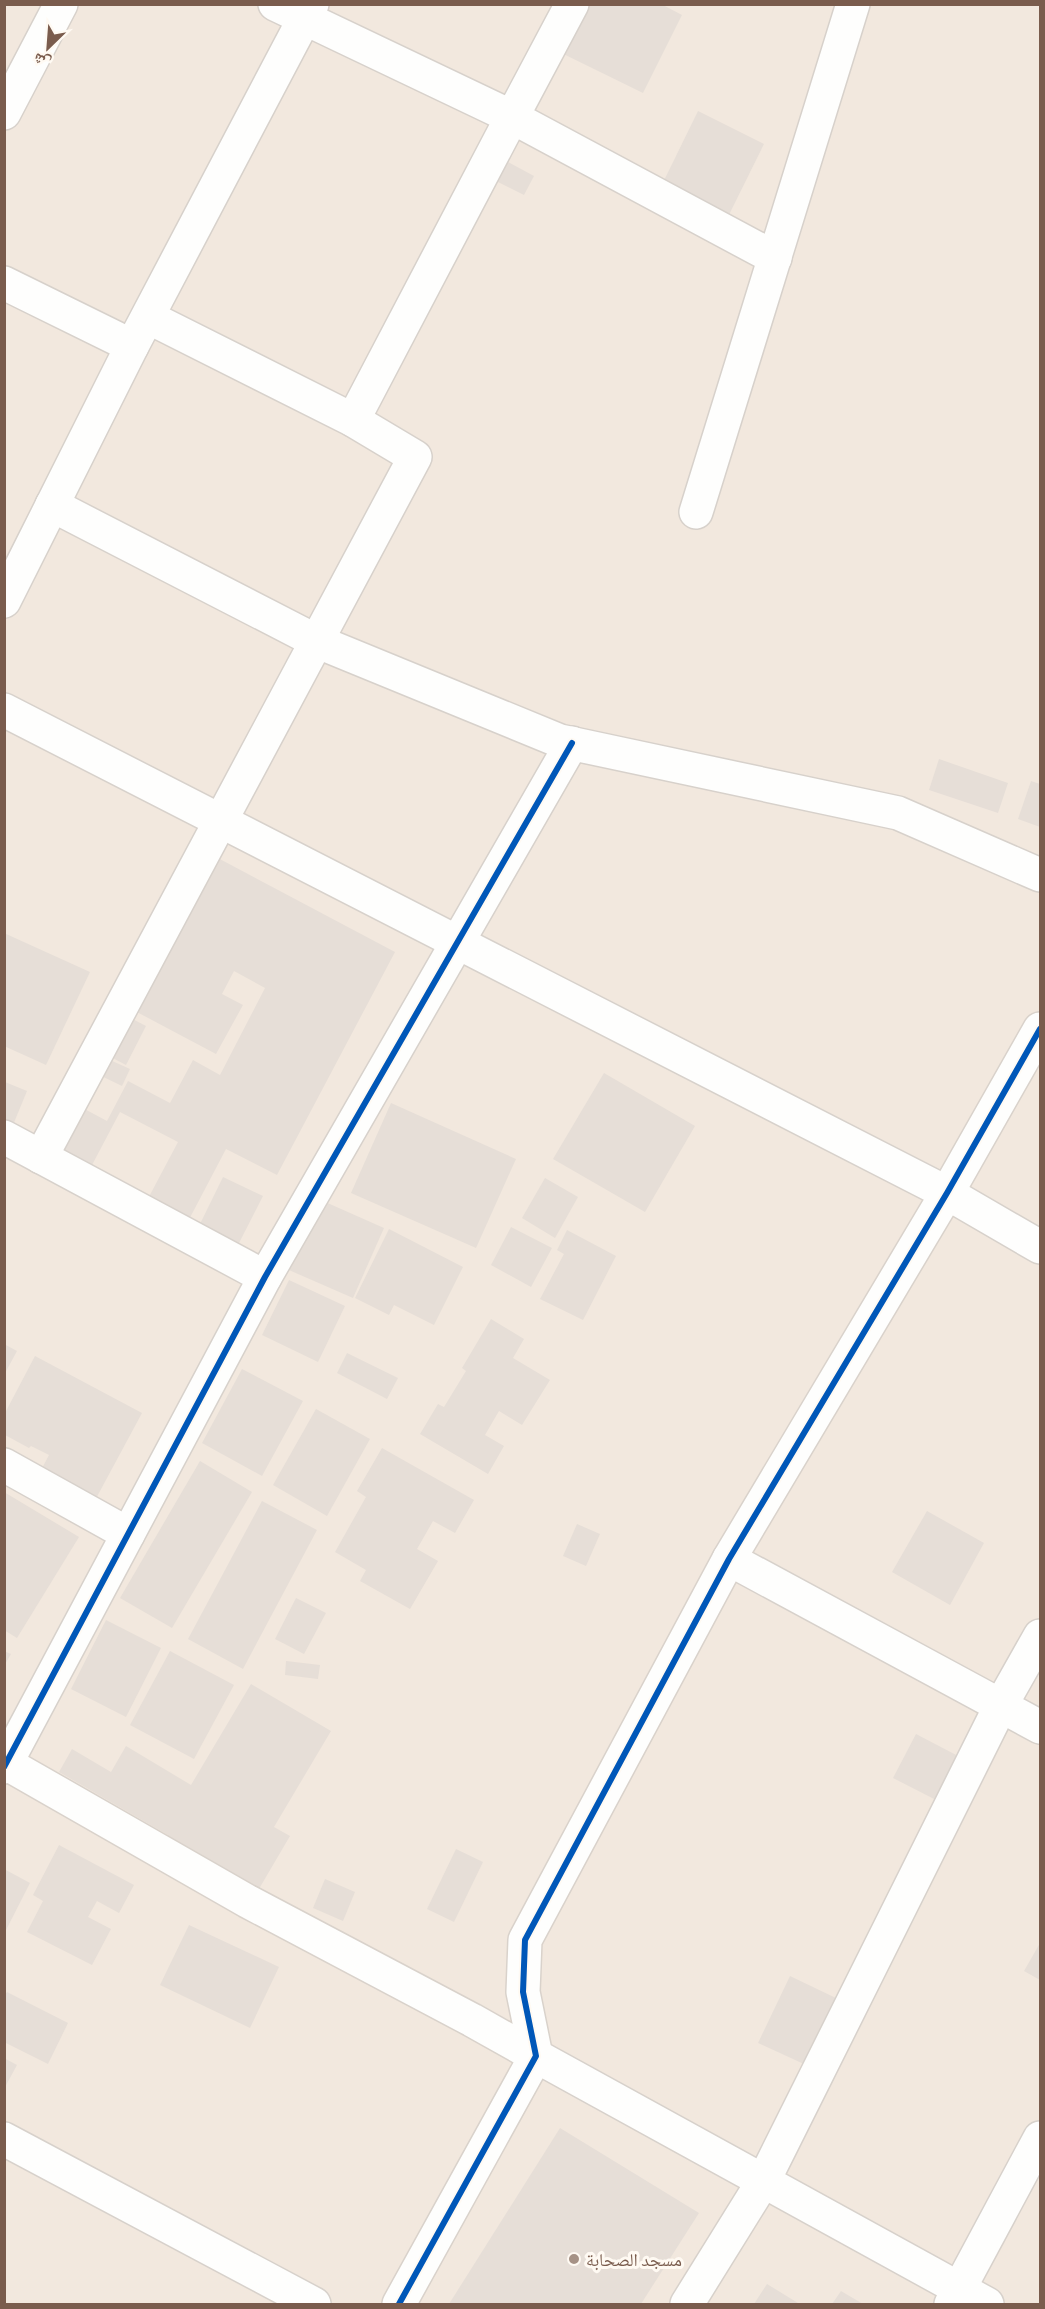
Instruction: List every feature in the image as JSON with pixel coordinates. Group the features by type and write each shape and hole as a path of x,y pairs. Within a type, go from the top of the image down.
{"street":[{"path":"4,113 61,4"},
{"path":"275,4 308,12 512,117 775,258"},
{"path":"352,420 572,4"},
{"path":"696,512 853,4"},
{"path":"4,601 132,346 308,12"},
{"path":"4,284 132,346"},
{"path":"41,1157 415,457 352,420 147,317"},
{"path":"52,505 315,641 560,741 898,813 1041,875"},
{"path":"4,710 947,1193 1041,1247"},
{"path":"572,743 265,1277 5,1764 247,1901 472,2020 764,2180 966,2299 1041,2138"},
{"path":"399,2304 536,2056 523,1992 525,1940 729,1559 947,1193 1041,1029"},
{"path":"4,1137 265,1277"},
{"path":"4,1465 129,1534"},
{"path":"729,1559 1041,1727"},
{"path":"687,2304 764,2180 1001,1705 1041,1636"},
{"path":"4,2139 314,2304"}],"shaded area":[{"path":"5,5 1040,5 1040,2304 5,2304"}],"building":[{"path":"563,4 661,4 682,15 643,93 543,44"},
{"path":"698,111 764,144 717,239 651,207"},
{"path":"506,161 534,176 524,195 496,181"},
{"path":"939,759 1008,783 998,813 929,790"},
{"path":"1031,781 1040,784 1040,827 1018,819"},
{"path":"199,848 395,952 277,1175 226,1149 184,1229 143,1208 178,1142 120,1112 82,1184 32,1159 64,1098 107,1121 128,1081 170,1103 193,1060 220,1075 265,988 234,971 222,994 243,1005 216,1054 118,1002"},
{"path":"4,933 90,972 46,1065 4,1046"},
{"path":"123,1014 146,1026 126,1065 103,1053"},
{"path":"99,1055 130,1069 122,1086 91,1071"},
{"path":"604,1073 695,1126 645,1212 553,1159"},
{"path":"5,1082 27,1091 13,1125 5,1122"},
{"path":"391,1103 516,1159 476,1248 351,1193"},
{"path":"223,1177 263,1196 238,1245 199,1226"},
{"path":"545,1178 578,1197 555,1238 522,1218"},
{"path":"314,1197 384,1228 353,1298 282,1267"},
{"path":"511,1227 552,1248 531,1287 491,1265"},
{"path":"389,1229 463,1267 434,1325 394,1305 389,1315 355,1298"},
{"path":"567,1230 616,1256 583,1320 540,1299 564,1254 557,1250"},
{"path":"289,1280 345,1306 318,1362 262,1335"},
{"path":"491,1319 524,1339 513,1358 550,1380 522,1425 499,1411 485,1435 504,1446 488,1474 420,1434 438,1404 444,1407 466,1371 462,1368"},
{"path":"4,1344 17,1351 4,1375"},
{"path":"347,1353 398,1378 387,1399 337,1373"},
{"path":"35,1356 142,1413 93,1504 39,1474 49,1455 31,1446 29,1448 5,1435 5,1413"},
{"path":"242,1369 303,1401 262,1476 202,1443"},
{"path":"316,1409 370,1439 327,1516 273,1485"},
{"path":"382,1448 474,1500 455,1533 433,1521 417,1549 438,1561 410,1609 360,1581 366,1570 335,1552 366,1497 357,1491"},
{"path":"200,1461 252,1492 172,1628 120,1598"},
{"path":"4,1492 79,1537 17,1638 4,1630"},
{"path":"262,1501 317,1530 243,1669 188,1639"},
{"path":"927,1511 984,1543 950,1605 892,1572"},
{"path":"577,1524 600,1534 586,1566 563,1556"},
{"path":"296,1598 326,1613 304,1654 275,1639"},
{"path":"106,1620 161,1648 126,1717 71,1689"},
{"path":"4,1651 11,1654 4,1666"},
{"path":"170,1651 234,1685 194,1759 130,1725"},
{"path":"286,1661 320,1665 318,1679 285,1675"},
{"path":"251,1684 331,1731 274,1827 290,1836 256,1894 165,1840 168,1835 59,1772 72,1749 111,1772 126,1746 191,1785"},
{"path":"916,1734 960,1757 938,1801 893,1778"},
{"path":"59,1845 134,1885 119,1913 97,1901 88,1917 111,1929 92,1965 27,1932 43,1901 33,1895"},
{"path":"456,1849 483,1862 454,1922 427,1909"},
{"path":"4,1869 30,1883 4,1934"},
{"path":"325,1879 355,1892 343,1921 313,1908"},
{"path":"189,1925 279,1967 250,2028 160,1985"},
{"path":"1040,1943 1040,1980 1024,1971"},
{"path":"790,1976 838,1999 806,2065 758,2043"},
{"path":"7,1992 68,2023 48,2064 4,2042 4,1996"},
{"path":"4,2058 17,2065 4,2089"},
{"name":"مسجد الصحابة","path":"560,2128 699,2213 641,2304 449,2304"},
{"path":"767,2284 798,2303 754,2304"},
{"path":"841,2291 863,2304 832,2304"}],"cycle path":[{"path":"4,1767 265,1277 572,743"},
{"path":"399,2304 536,2056 523,1992 525,1940 729,1559 947,1193 1040,1029"}],"place":[{"name":"مسجد الصحابة","path":"574,2259"}]}
